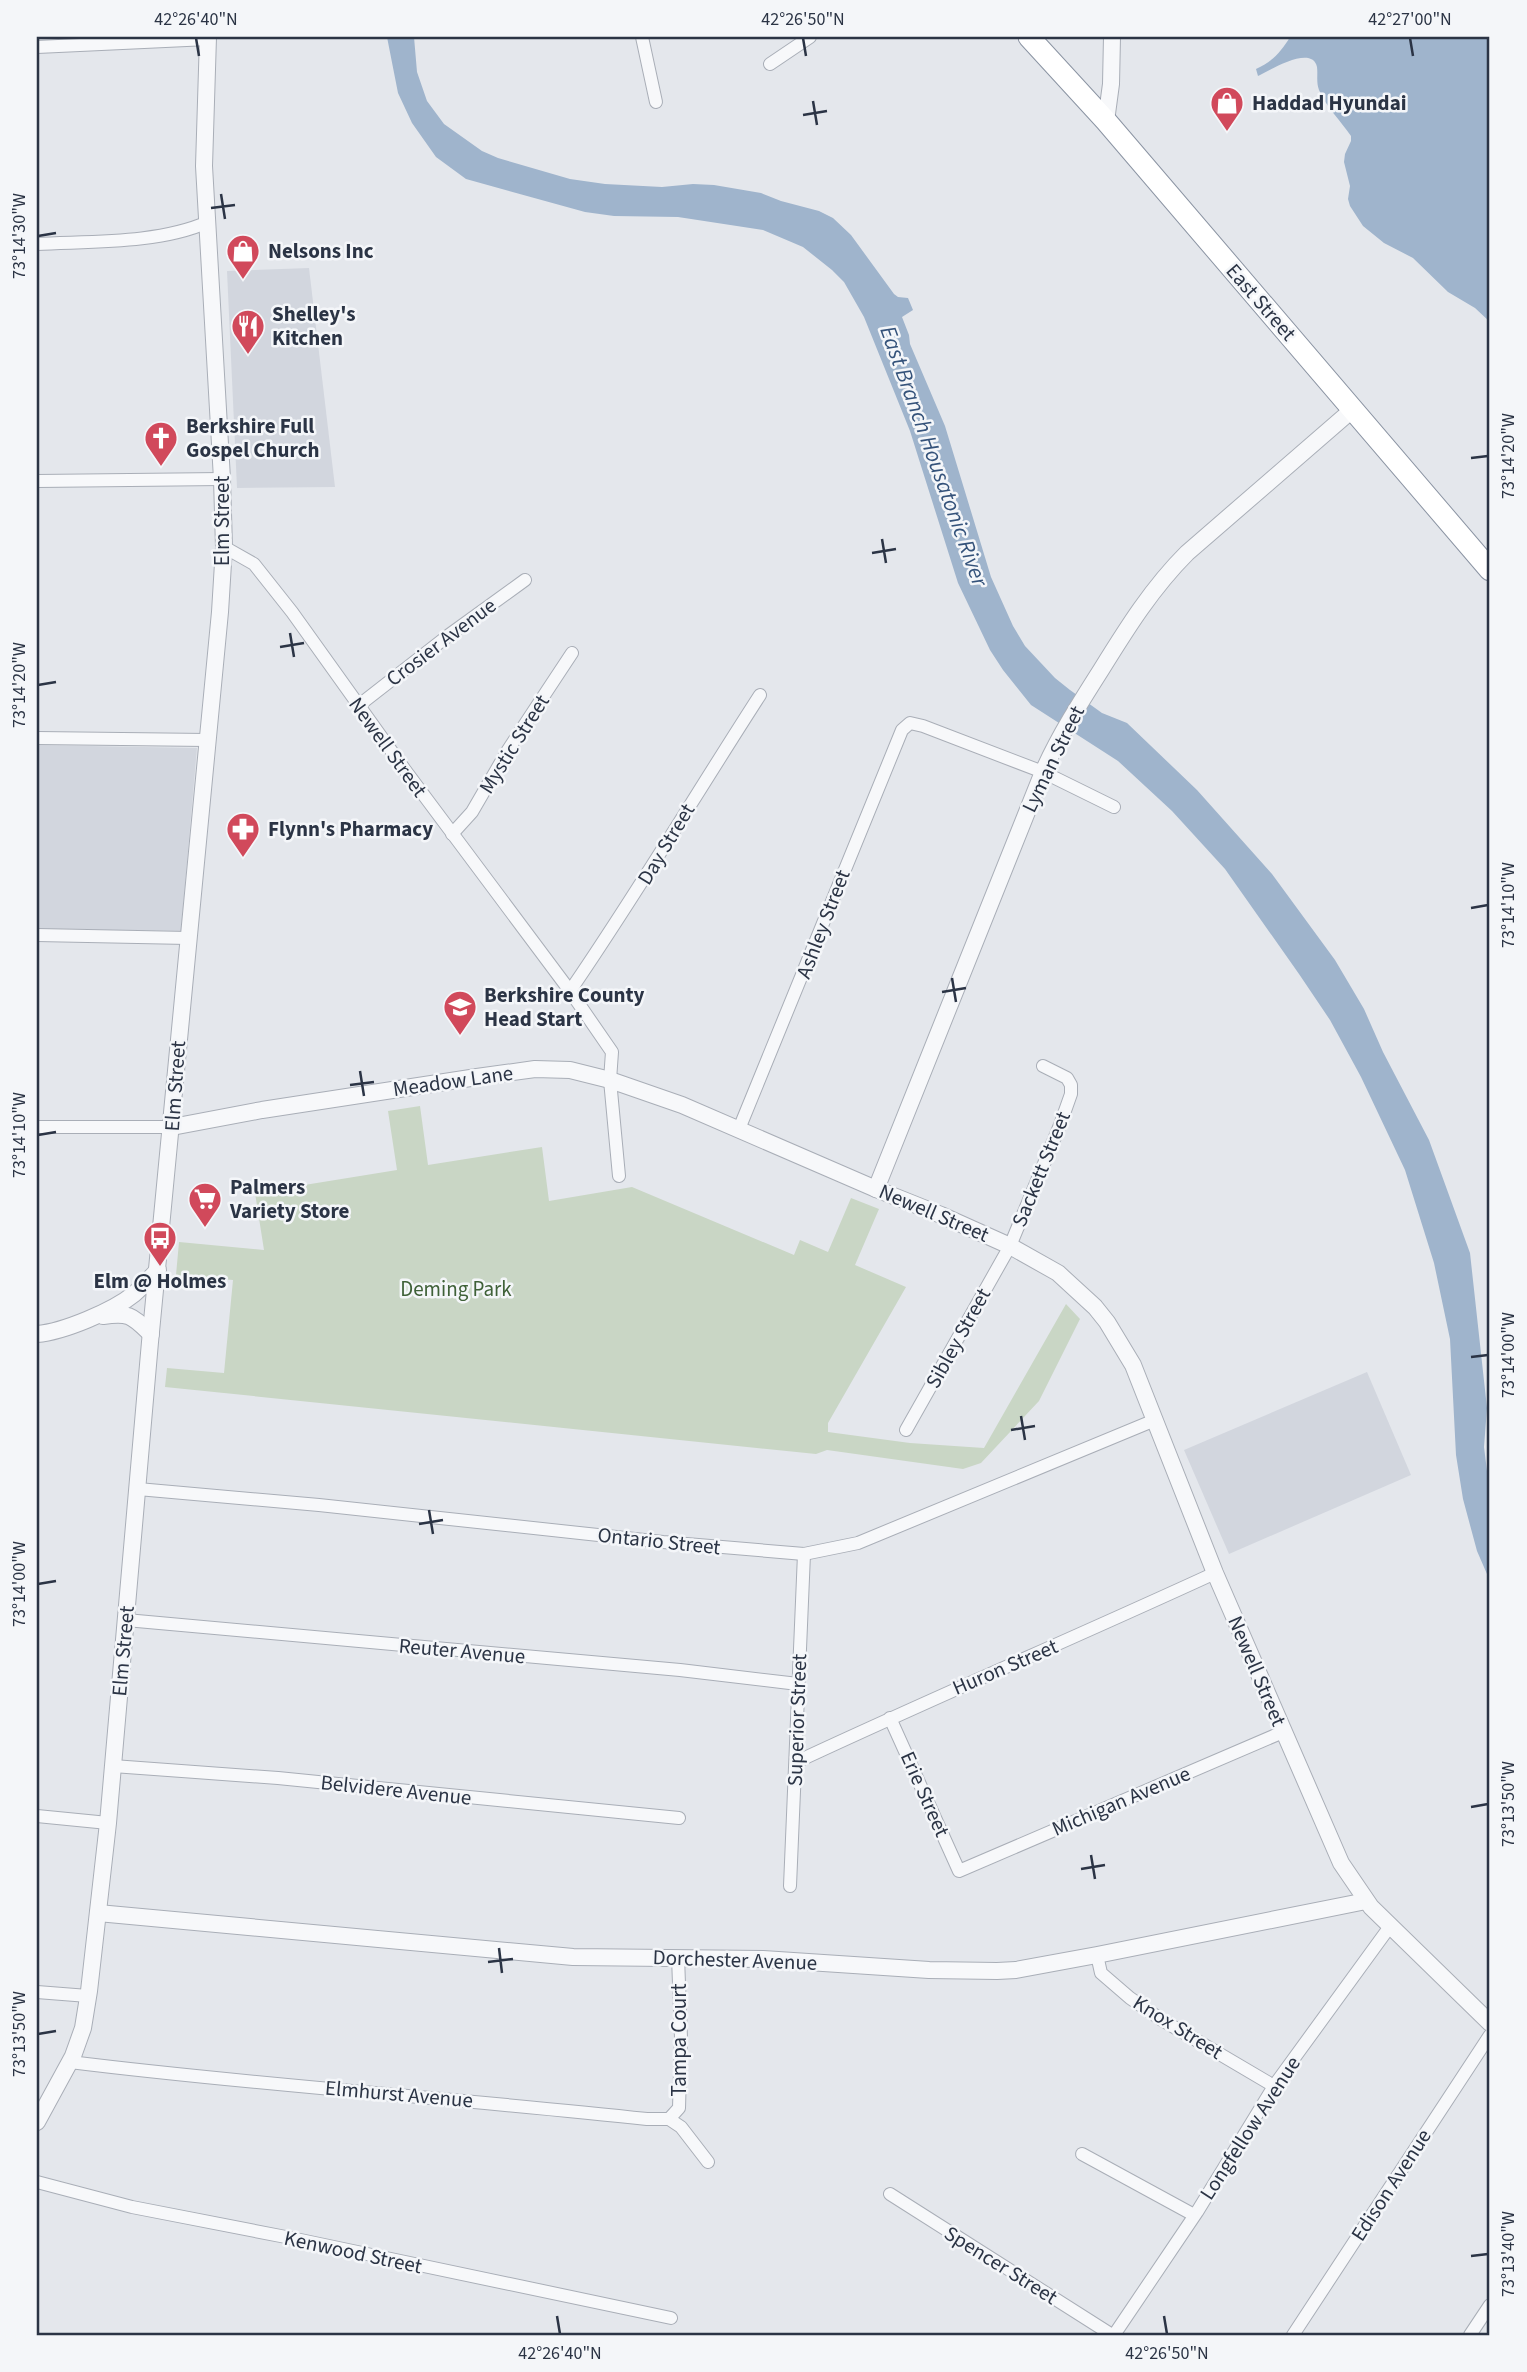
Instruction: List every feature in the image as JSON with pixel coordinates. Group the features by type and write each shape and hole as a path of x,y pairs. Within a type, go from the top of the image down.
{"highway":[{"name":"East Street","path":"1029,37 1106,121 1490,570"}],"street":[{"path":"642,37 656,102"},
{"path":"770,65 810,37"},
{"path":"1106,121 1111,84 1112,37"},
{"path":"37,47 208,38"},
{"name":"Elm Street","path":"37,2122 70,2062 83,2028 98,1913 224,547 204,166 208,38"},
{"path":"37,244 166,236 208,222"},
{"name":"Lyman Street","path":"877,1189 1043,772 1063,731 1163,577 1352,410"},
{"path":"37,481 222,479"},
{"name":"Newell Street","path":"224,547 254,564 292,612 358,706 570,991 612,1052 610,1080 682,1105 1010,1246 1058,1273 1095,1307 1121,1343 1155,1420 1215,1573 1341,1863 1366,1901 1490,2023"},
{"name":"Crosier Avenue","path":"358,706 525,580"},
{"name":"Mystic Street","path":"452,834 472,812 508,750 572,653"},
{"name":"Day Street","path":"570,991 624,912 760,695"},
{"name":"Ashley Street","path":"739,1129 902,730 912,724 1043,772"},
{"path":"37,738 206,740"},
{"path":"1043,772 1114,807"},
{"path":"37,935 188,938"},
{"name":"Sackett Street","path":"1010,1246 1071,1094 1071,1084 1067,1078 1043,1066"},
{"name":"Meadow Lane","path":"172,1127 262,1110 535,1069 570,1070 610,1080"},
{"path":"610,1080 619,1176"},
{"path":"37,1127 172,1127"},
{"name":"Sibley Street","path":"906,1430 1010,1246"},
{"path":"37,1335 52,1333 90,1318 134,1294 158,1270"},
{"path":"90,1318 123,1313 135,1319 151,1334"},
{"name":"Ontario Street","path":"138,1489 319,1504 663,1542 804,1553 858,1544 1155,1420"},
{"name":"Superior Street","path":"790,1886 804,1553"},
{"name":"Huron Street","path":"796,1762 890,1717 1215,1573"},
{"name":"Reuter Avenue","path":"126,1619 680,1670 798,1684"},
{"name":"Erie Street","path":"890,1717 959,1871"},
{"name":"Michigan Avenue","path":"959,1871 1283,1732"},
{"name":"Belvidere Avenue","path":"113,1766 278,1778 679,1818"},
{"path":"37,1816 108,1823"},
{"name":"Dorchester Avenue","path":"98,1913 560,1956 763,1958 929,1970 997,1971 1097,1955 1366,1901"},
{"name":"Longfellow Avenue","path":"1113,2335 1194,2215 1274,2086 1391,1925"},
{"name":"Knox Street","path":"1097,1955 1101,1973 1130,1998 1274,2086"},
{"name":"Tampa Court","path":"669,2119 679,2108 681,2038 678,1956"},
{"path":"37,1992 88,1997"},
{"name":"Edison Avenue","path":"1293,2335 1490,2035"},
{"name":"Elmhurst Avenue","path":"70,2062 149,2072 669,2119"},
{"path":"669,2119 681,2127 708,2162"},
{"path":"1082,2154 1194,2215"},
{"name":"Kenwood Street","path":"37,2182 132,2207 671,2318"},
{"name":"Spencer Street","path":"890,2194 1113,2335"},
{"path":"1471,2335 1490,2305"}],"shaded area":[{"path":"309,268 335,487 237,488 227,271"},
{"path":"37,745 197,748 181,931 37,929"},
{"path":"1367,1372 1411,1475 1229,1554 1184,1450"}],"green space":[{"name":"Deming Park","path":"420,1106 428,1165 542,1147 549,1201 632,1187 794,1255 800,1240 828,1252 851,1198 879,1209 855,1265 906,1287 828,1423 828,1432 910,1443 984,1448 1066,1304 1080,1319 1039,1401 981,1463 963,1469 827,1450 816,1454 165,1387 167,1368 224,1373 233,1280 176,1275 179,1242 264,1250 255,1193 397,1170 388,1111"}],"water":[{"name":"East Branch Housatonic River","path":"387,37 414,37 417,72 427,101 444,124 482,151 570,179 662,187 714,185 761,193 819,211 833,218 851,235 894,294 908,298 913,310 902,317 910,344 945,426 991,577 1025,646 1070,690 1102,713 1127,723 1197,790 1272,874 1335,960 1364,1009 1429,1140 1470,1253 1487,1408 1484,1447 1490,1495 1490,1581 1477,1551 1463,1499 1456,1455 1450,1339 1434,1263 1405,1170 1361,1077 1330,1020 1225,869 1172,811 1118,761 1031,705 1003,670 990,650 958,583 910,431 864,317 844,282 803,247 763,230 678,217 614,216 585,212 466,179 436,157 412,123 398,93"},
{"path":"1290,37 1490,37 1490,322 1475,308 1448,292 1413,258 1384,243 1363,226 1348,199 1350,186 1344,162 1351,136 1322,96 1317,67 1313,61 1299,58 1258,76 1256,69 1276,56"}],"place":[{"name":"Haddad Hyundai","path":"1227,133"},
{"name":"Nelsons Inc","path":"243,281"},
{"name":"Shelley's Kitchen","path":"248,356"},
{"name":"Berkshire Full Gospel Church","path":"161,468"},
{"name":"Flynn's Pharmacy","path":"243,859"},
{"name":"Berkshire County Head Start","path":"460,1037"},
{"name":"Palmers Variety Store","path":"205,1229"},
{"name":"Elm @ Holmes","path":"160,1268"}]}
